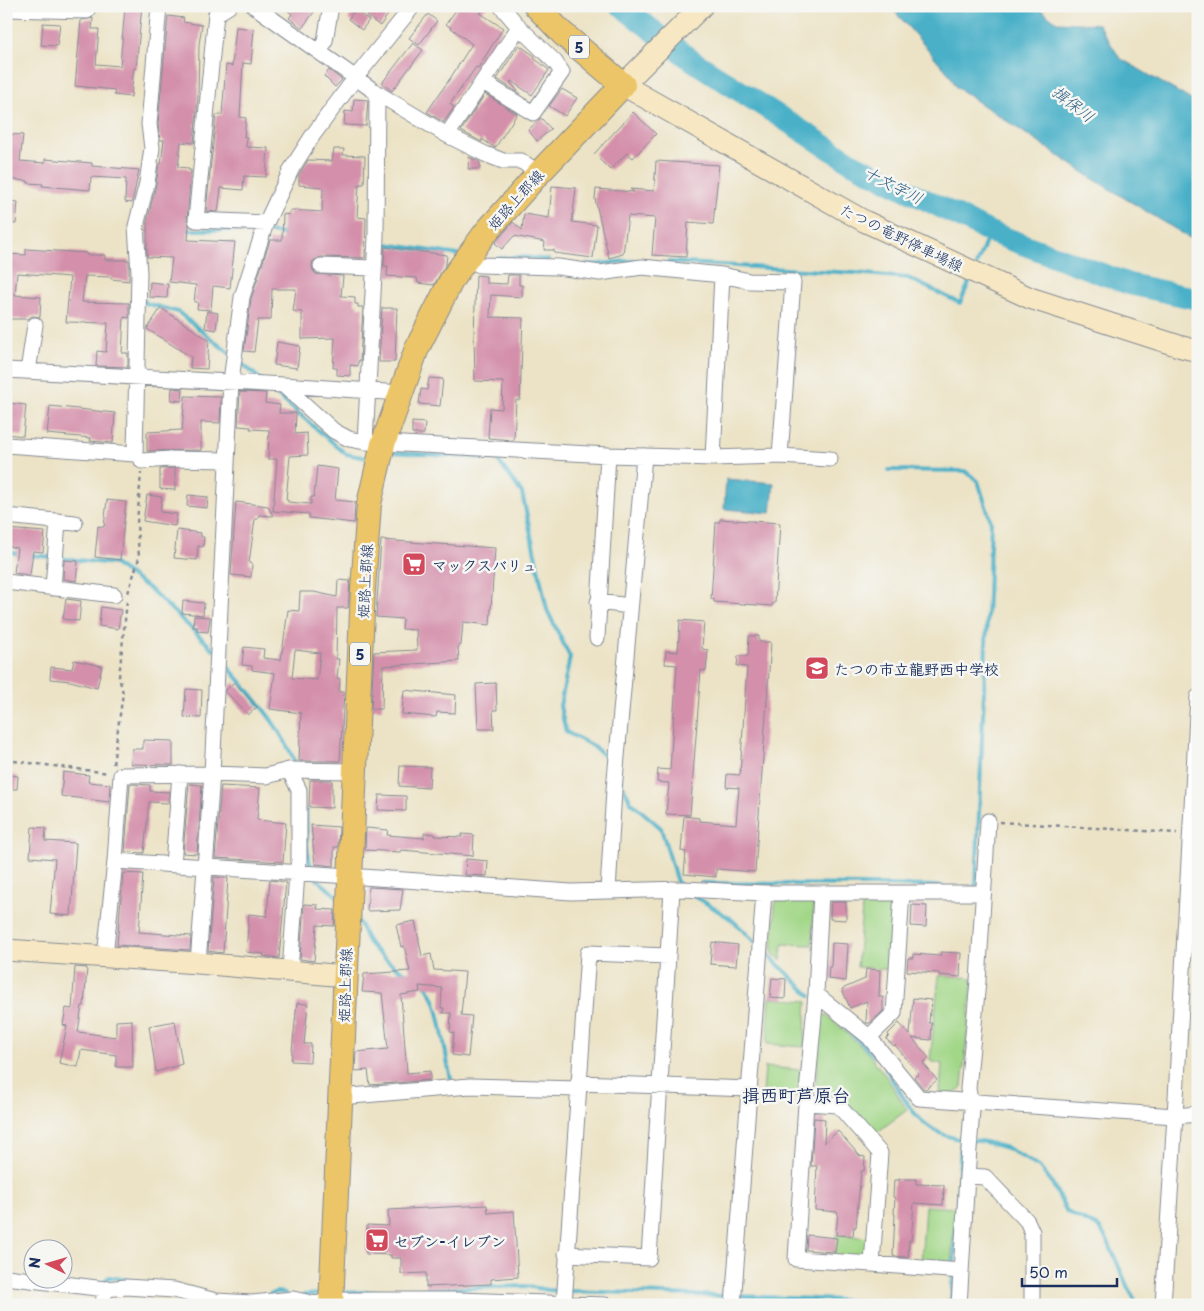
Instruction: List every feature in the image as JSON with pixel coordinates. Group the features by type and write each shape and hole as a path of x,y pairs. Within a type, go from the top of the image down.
{"main road":[{"name":"5","path":"536,6 562,33 623,85"},
{"path":"623,85 702,6"},
{"name":"姫路上郡線","path":"331,1302 354,771 374,443 401,393 417,348 452,279 486,232 623,85"},
{"name":"たつの竜野停車場線","path":"623,85 864,220 1021,294 1164,342 1198,351"},
{"path":"6,950 198,963 345,976"}],"street":[{"path":"6,445 135,454 138,273 136,226 147,183 152,148 149,124 159,6"},
{"path":"229,6 216,14 196,220 266,223"},
{"path":"254,6 377,93 447,135 503,161 521,161 539,173"},
{"path":"320,52 325,41 331,6"},
{"path":"198,963 212,774 231,381 242,297 266,223 292,168 313,135 413,6"},
{"path":"483,82 533,113 562,72 501,6"},
{"path":"6,9 68,9 87,11"},
{"path":"447,135 519,27"},
{"path":"374,443 367,390 375,242 377,93"},
{"path":"466,259 480,265 558,267 600,273 642,267 722,275 749,281 793,282 780,456"},
{"path":"321,266 373,268"},
{"path":"713,458 722,275"},
{"path":"28,371 36,325"},
{"path":"6,370 231,381 401,393"},
{"path":"283,385 334,431 349,439 374,443 608,455 713,458 780,456 830,459"},
{"path":"597,638 608,455"},
{"path":"608,891 614,790 644,456"},
{"path":"142,461 170,459 227,460"},
{"path":"6,516 75,523"},
{"path":"53,588 58,521"},
{"path":"6,582 114,595"},
{"path":"598,602 630,606"},
{"path":"1163,1305 1198,697"},
{"path":"289,770 299,790 299,860 308,873 290,972"},
{"path":"105,957 115,861 116,774 266,776 289,770 354,771"},
{"path":"173,865 180,774"},
{"path":"959,1305 966,1176 972,1110 968,1089 978,981 988,822"},
{"path":"115,861 570,892 672,889 821,893 984,893"},
{"path":"566,1254 649,1258 672,889"},
{"path":"733,1305 764,892"},
{"path":"821,893 816,994 806,1103 796,1259 961,1271"},
{"path":"869,1037 894,1012 902,893"},
{"path":"564,1304 588,953 668,956"},
{"path":"816,994 869,1037 919,1098 1175,1116 1198,1114"},
{"path":"340,1097 470,1086 660,1085 750,1089"},
{"path":"806,1103 838,1105 880,1153 872,1264"},
{"path":"966,1176 986,1177 1027,1221 1032,1232 1032,1305"},
{"path":"6,1277 105,1289 126,1287 174,1290 216,1301 252,1303 292,1299 316,1304 331,1302 459,1300 605,1305"},
{"path":"102,1305 105,1289"}],"path":[{"path":"6,760 116,774 123,693 119,677 127,596 138,558 136,523 142,461"},
{"path":"988,822 1190,834"}],"green space":[{"path":"807,896 814,905 812,945 783,944 781,960 772,953 775,904 781,897"},
{"path":"863,897 890,899 898,906 894,970 857,967"},
{"path":"939,975 973,978 962,1087 954,1094 940,1092 942,1064 930,1061"},
{"path":"770,998 807,1001 804,1047 767,1044"},
{"path":"827,1015 869,1054 907,1110 876,1133 840,1096 822,1095 816,1088 820,1016"},
{"path":"765,1067 802,1070 800,1096 763,1094"},
{"path":"925,1206 955,1208 951,1264 921,1264"},
{"path":"836,1234 868,1238 866,1254 858,1259 834,1257"}],"water":[{"name":"揖保川","path":"890,6 1036,6 1057,22 1098,24 1120,58 1198,104 1198,243 1090,177 956,87 950,75"},
{"path":"726,479 774,483 771,513 724,509"}],"building":[{"path":"125,6 142,6 136,69 134,68 131,97 114,95 115,90 75,86 81,20 93,18 92,29 99,29 96,64 120,66"},
{"path":"282,6 308,6 315,11 302,28 289,18 292,14"},
{"path":"374,6 383,6 390,12 380,26 367,16"},
{"path":"459,6 487,6 480,13 503,28 478,68 476,67 450,104 454,107 444,122 427,112 472,44 446,24"},
{"path":"355,10 369,20 362,30 348,19"},
{"path":"428,14 437,21 419,45 409,38"},
{"path":"168,16 184,18 183,22 202,25 199,44 198,98 194,143 181,142 178,167 191,170 187,219 189,226 188,240 235,242 230,288 213,286 211,310 197,309 198,302 194,302 196,285 169,282 172,258 147,257 147,222 159,164 161,164 164,140 160,140 158,124"},
{"path":"43,23 60,24 57,46 41,45"},
{"path":"236,27 254,29 251,64 243,63 240,117 246,118 244,137 247,137 246,147 268,148 266,177 244,176 243,190 221,188 218,212 206,211 216,115 222,115 226,65 232,66"},
{"path":"413,43 423,50 392,91 382,83"},
{"path":"519,45 535,56 534,58 549,70 532,95 511,81 520,94 497,79"},
{"path":"329,70 342,80 335,87 324,76"},
{"path":"562,89 577,98 565,116 549,106"},
{"path":"485,94 517,114 495,148 482,139 482,142 461,131"},
{"path":"354,99 368,100 366,126 344,125 345,111 353,112"},
{"path":"633,112 656,134 633,158 627,153 610,170 594,154"},
{"path":"541,118 551,129 537,141 528,130"},
{"path":"7,134 23,135 20,161 45,163 45,159 139,170 132,203 125,202 126,179 91,177 90,190 42,186 43,184 6,179"},
{"path":"334,149 344,149 343,155 365,156 364,184 359,184 357,217 366,218 365,258 321,257 313,261 312,265 313,271 316,274 343,276 341,296 355,297 355,304 358,304 358,307 363,307 360,361 358,361 358,366 350,365 350,376 337,375 337,368 333,368 335,338 302,339 302,312 293,311 296,289 272,289 271,320 258,320 254,352 244,351 251,299 270,240 282,240 283,214 289,215 290,210 322,212 323,187 299,185 299,175 308,160 332,161"},
{"path":"469,157 480,162 480,169 468,169"},
{"path":"656,161 719,165 713,224 688,222 686,257 652,255 655,218 628,216 623,254 609,258 595,199 596,189 634,192 630,189 654,191"},
{"path":"552,186 576,188 572,222 597,225 593,258 554,253 554,250 544,250 545,242 514,236 502,249 495,243 513,222 522,230 524,214 549,218"},
{"path":"6,201 18,202 16,224 6,223"},
{"path":"385,247 447,255 446,264 434,285 418,283 417,278 387,276 388,266 384,266"},
{"path":"26,249 105,255 105,260 129,260 129,281 111,279 111,277 85,276 82,302 129,303 129,318 124,317 122,353 128,353 128,367 96,366 97,351 106,352 108,323 66,322 70,277 17,273 15,295 41,297 40,317 6,319 6,254 26,255"},
{"path":"476,275 486,276 486,283 507,284 508,275 519,275 519,285 522,285 522,297 491,295 490,317 523,318 520,400 516,400 514,440 488,438 490,408 502,409 503,382 475,381"},
{"path":"150,282 168,284 167,298 149,297"},
{"path":"161,308 209,340 207,369 190,368 191,357 147,329"},
{"path":"382,308 397,308 395,362 379,362"},
{"path":"207,311 218,313 216,330 205,328"},
{"path":"277,342 300,346 297,368 274,365"},
{"path":"429,378 443,379 440,406 419,404 421,389 427,390"},
{"path":"172,388 183,389 182,401 171,400"},
{"path":"240,392 266,393 265,403 280,405 279,413 296,413 295,434 307,433 308,455 290,456 286,500 288,502 311,504 311,497 314,497 317,466 338,469 335,500 355,502 354,523 309,518 309,514 273,511 277,459 268,459 269,430 238,426"},
{"path":"185,396 221,397 220,423 201,422 201,450 147,451 147,432 182,430"},
{"path":"9,403 26,405 23,436 6,434"},
{"path":"50,406 115,413 113,443 90,441 91,438 47,434"},
{"path":"412,422 425,423 424,434 412,434"},
{"path":"175,468 175,490 160,489 160,469"},
{"path":"147,495 162,497 160,512 177,514 175,526 143,521"},
{"path":"188,495 208,497 207,508 187,506"},
{"path":"107,500 126,502 120,560 95,557 98,526 104,527"},
{"path":"236,502 268,506 273,516 259,515 258,519 255,519 249,563 252,564 251,577 231,575"},
{"path":"720,519 780,523 775,603 772,606 714,602 714,599 711,599 716,522 720,522"},
{"path":"6,529 45,532 43,552 33,551 30,575 14,573 17,548 6,546"},
{"path":"177,530 201,533 201,537 204,537 203,547 198,546 197,560 174,558"},
{"path":"381,540 495,548 490,625 463,622 461,645 458,646 459,661 383,666 382,709 371,709 374,652 417,650 416,630 402,629 403,619 376,617"},
{"path":"64,560 78,561 76,581 63,579"},
{"path":"338,580 350,581 348,608 337,608 336,659 339,659 337,678 340,679 339,692 344,692 340,761 299,761 301,713 270,709 275,673 252,670 252,666 242,665 244,647 264,649 263,658 281,660 288,610 299,611 300,592 314,592 337,597","holes":["295,650 320,653 317,680 292,678"]},
{"path":"66,599 81,601 79,621 63,619"},
{"path":"183,601 204,603 203,615 182,613"},
{"path":"101,607 121,610 118,629 99,626"},
{"path":"194,616 210,617 208,632 197,631 197,627 193,627"},
{"path":"680,620 704,622 702,649 708,650 706,671 701,670 690,815 666,814 669,783 657,782 658,769 670,770 677,665 665,664 666,651 678,652"},
{"path":"749,636 759,636 759,642 771,642 755,872 716,869 716,877 684,874 686,852 681,851 684,816 699,818 699,821 736,824 739,788 726,787 727,774 740,775 747,667 737,666 738,656 748,656"},
{"path":"74,660 102,666 97,688 70,681 50,679 51,667 72,669"},
{"path":"234,682 257,707 248,715 225,691"},
{"path":"496,683 497,710 493,710 494,729 478,729 476,684"},
{"path":"186,689 202,690 201,718 184,717"},
{"path":"404,690 456,695 455,713 437,712 436,717 402,714"},
{"path":"143,740 173,741 173,765 131,764 132,749 143,749"},
{"path":"400,766 430,767 429,788 399,786"},
{"path":"63,772 89,775 88,782 110,784 109,802 61,796"},
{"path":"8,775 18,776 17,789 7,789"},
{"path":"310,780 332,780 332,808 309,807"},
{"path":"130,784 150,785 150,791 169,792 168,803 149,802 144,853 125,852"},
{"path":"189,784 202,785 197,854 183,853"},
{"path":"221,786 260,788 257,820 286,823 283,862 215,858"},
{"path":"379,795 406,796 406,811 378,810"},
{"path":"311,825 339,827 338,847 334,847 334,866 315,864"},
{"path":"32,827 46,828 45,841 76,843 71,916 50,914 55,859 30,857"},
{"path":"366,828 388,830 387,835 424,838 424,833 435,834 435,836 462,837 462,834 474,835 473,856 401,850 400,852 365,850"},
{"path":"466,859 488,861 487,876 465,875"},
{"path":"123,873 143,874 139,932 191,936 190,950 117,945"},
{"path":"214,877 228,878 223,953 208,951"},
{"path":"270,880 286,882 279,958 246,952 249,914 267,916"},
{"path":"369,887 403,889 400,910 367,911"},
{"path":"831,902 846,902 846,920 830,919"},
{"path":"304,904 318,905 317,909 335,910 334,926 317,925 314,961 300,959"},
{"path":"912,905 927,906 926,927 911,926"},
{"path":"415,921 422,956 431,954 434,970 465,972 461,1015 472,1016 468,1057 452,1055 454,1033 450,1032 451,1013 443,1013 444,1008 441,1008 442,988 419,986 420,992 401,995 407,1073 430,1071 430,1080 370,1085 368,1070 355,1071 356,1052 388,1049 382,993 362,992 364,974 410,971 404,946 401,947 396,925"},
{"path":"712,942 738,945 736,966 710,964"},
{"path":"832,943 848,944 846,981 828,979 829,967 831,967"},
{"path":"941,952 961,953 960,977 939,975 939,973 907,971 908,958 913,958 913,954 940,956"},
{"path":"75,967 87,968 84,1006 82,1006 78,1032 116,1037 116,1021 132,1020 133,1067 116,1067 116,1055 81,1050 78,1067 59,1063 67,1026 63,1025 66,1008 72,1009"},
{"path":"866,969 880,970 879,997 883,997 883,1011 870,1023 866,1023 867,1001 850,1008 842,989 865,979"},
{"path":"772,978 786,979 785,999 770,998"},
{"path":"913,998 931,1000 929,1023 932,1023 931,1040 912,1038 929,1058 923,1063 937,1080 926,1089 914,1077 919,1074 895,1045 886,1039 889,1036 888,1034 899,1023 910,1035"},
{"path":"297,1003 308,1004 304,1044 311,1044 310,1062 291,1061"},
{"path":"175,1021 182,1064 156,1072 149,1026"},
{"path":"814,1118 825,1119 824,1143 838,1131 860,1156 865,1157 864,1171 861,1171 856,1227 854,1227 853,1236 836,1235 838,1212 815,1210 817,1166 811,1166"},
{"path":"916,1179 916,1184 944,1185 943,1205 914,1203 908,1257 893,1256 894,1180"},
{"path":"487,1205 488,1213 514,1211 518,1277 491,1279 491,1284 426,1287 426,1273 401,1274 401,1258 391,1258 391,1255 366,1254 367,1225 389,1226 388,1210"},
{"path":"807,1235 837,1238 835,1252 806,1250"}],"waterway":[{"name":"十文字川","path":"621,6 690,59 852,163 990,232 1129,284 1198,299"},
{"path":"185,230 260,232"},
{"path":"267,232 285,234"},
{"path":"976,265 990,232"},
{"path":"379,243 459,255"},
{"path":"498,258 524,257 548,260"},
{"path":"587,264 640,261"},
{"path":"669,262 908,278 960,303 971,278"},
{"path":"145,301 145,303 178,312 229,353"},
{"path":"239,361 260,379"},
{"path":"270,389 346,454 371,457"},
{"path":"390,452 497,459 522,493 547,610 570,657 560,706 566,732 593,746 611,762"},
{"path":"889,470 965,471 978,481 991,522 976,886 974,886"},
{"path":"6,552 21,554"},
{"path":"28,555 51,557"},
{"path":"58,558 114,564 151,590 214,650"},
{"path":"223,661 255,698 274,724 291,753 297,768"},
{"path":"620,780 631,802 661,828 677,882 680,885"},
{"path":"306,811 308,850 310,865 313,871"},
{"path":"317,879 340,899"},
{"path":"702,883 942,886"},
{"path":"693,895 731,919 755,942"},
{"path":"357,920 374,948 407,974"},
{"path":"764,951 811,996"},
{"path":"424,984 430,991 438,1013 451,1078"},
{"path":"842,1024 875,1056"},
{"path":"886,1069 909,1106 926,1125 950,1137 966,1140"},
{"path":"954,1268 961,1139"},
{"path":"973,1140 1007,1148 1039,1167 1052,1183 1067,1212 1100,1228 1138,1305"},
{"path":"951,1305 953,1275"},
{"path":"100,1285 109,1277 128,1280"},
{"path":"339,1293 526,1286 562,1291"},
{"path":"569,1291 729,1296"},
{"path":"270,1294 277,1292 285,1293"},
{"path":"304,1295 325,1294"},
{"path":"736,1296 945,1304 952,1299"}],"place":[{"name":"マックスバリュ","path":"414,564"},
{"name":"たつの市立龍野西中学校","path":"817,668"},
{"name":"セブン-イレブン","path":"377,1240"}],"district":[{"name":"揖西町芦原台","path":"796,1094"}]}
